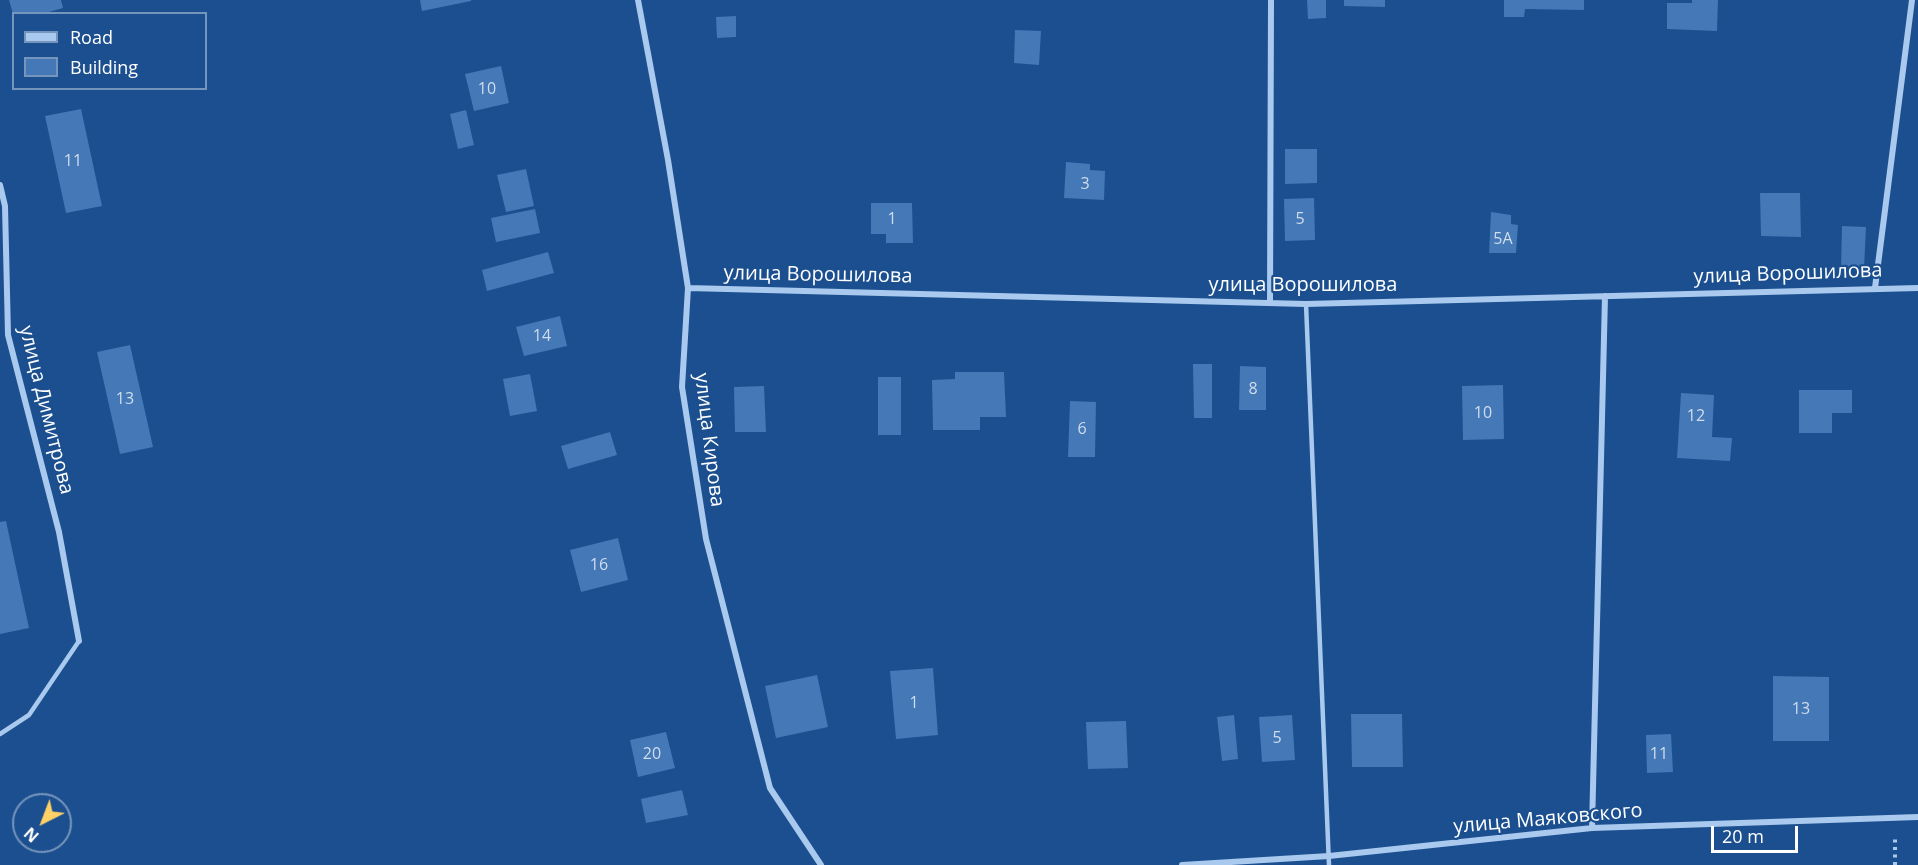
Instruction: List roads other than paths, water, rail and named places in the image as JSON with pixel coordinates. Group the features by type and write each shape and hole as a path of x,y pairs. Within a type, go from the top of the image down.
{"street":[{"name":"улица Кирова","path":"638,0 668,160 688,288 682,387 706,539 770,788 821,865"},
{"path":"1270,303 1271,0"},
{"path":"1875,288 1912,0"},
{"name":"улица Димитрова","path":"0,184 5,206 8,335 59,532 80,641"},
{"name":"улица Ворошилова","path":"688,288 1306,304 1918,288"},
{"path":"1592,828 1605,296"},
{"name":"улица Маяковского","path":"1182,865 1329,856 1592,828 1918,817"}],"lane":[{"path":"1306,304 1329,865"},
{"path":"0,734 29,715 80,641"}]}
